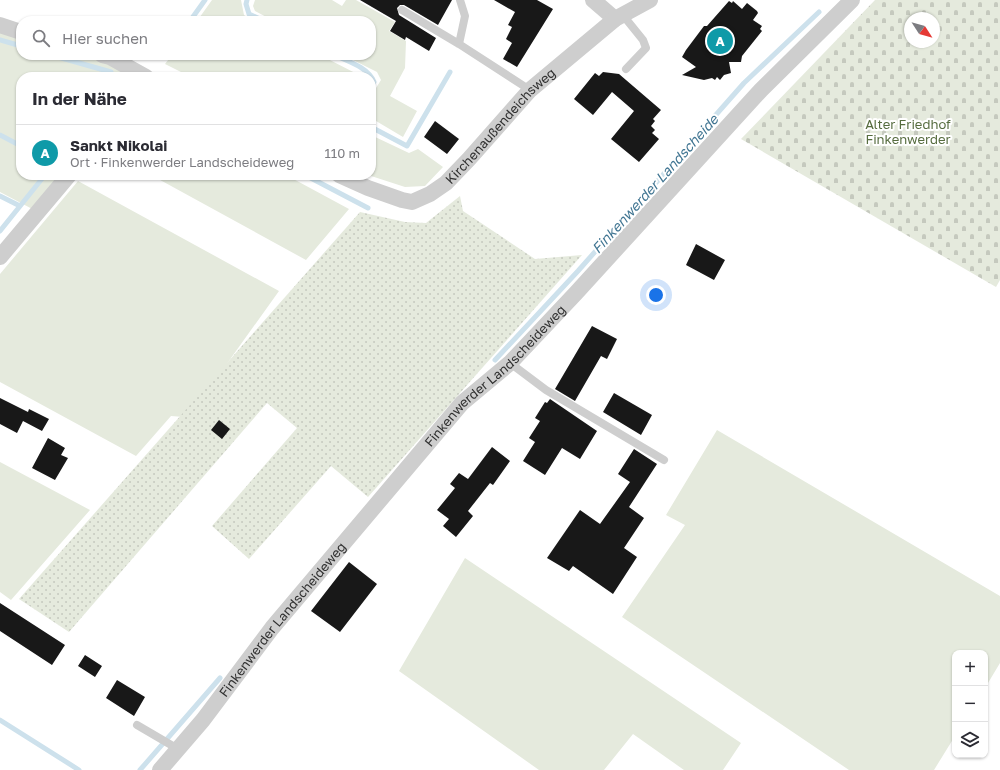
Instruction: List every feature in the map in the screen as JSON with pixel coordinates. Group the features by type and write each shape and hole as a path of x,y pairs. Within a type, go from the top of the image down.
{"street":[{"path":"593,0 618,17"},
{"name":"Kirchenaußendeichsweg","path":"350,180 368,188 412,202 430,194 446,183 530,90 618,17 650,0"},
{"name":"Finkenwerder Landscheideweg","path":"160,770 175,747 203,720 272,628 376,502 462,403 510,363 576,294 761,90 846,2"},
{"path":"0,26 16,31"},
{"path":"115,60 137,72"},
{"path":"0,257 65,180"}],"lane":[{"path":"460,0 465,16 460,44"},
{"path":"402,10 460,44 530,90"},
{"path":"618,17 643,40 646,48 626,69"},
{"path":"510,363 546,390 664,460"},
{"path":"137,725 175,747"}],"green space":[{"path":"212,0 241,0 246,16 201,16"},
{"path":"255,0 332,0 342,6 346,0 356,0 395,22 389,31 406,41 405,68 390,96 417,111 403,137 376,121 376,88 381,80 377,72 353,60 376,60 376,16 264,16 255,11 253,6"},
{"name":"Alter Friedhof Finkenwerder","path":"875,0 1000,0 1000,280 996,287 741,139"},
{"path":"0,25 16,30 16,60 112,60 136,72 16,72 16,180 65,180 38,212 0,192"},
{"path":"168,60 330,60 353,72 181,72 165,64"},
{"path":"376,137 409,153 418,149 443,167 425,186 405,187 376,178"},
{"path":"160,180 295,180 349,209 306,260"},
{"path":"78,181 279,291 226,365 184,417 171,416 136,456 0,382 0,274"},
{"path":"460,196 463,211 535,259 582,255 368,497 331,466 249,559 212,526 297,428 267,403 69,632 19,599 360,212 405,222 426,223"},
{"path":"717,430 1000,596 1000,663 988,683 988,650 952,650 952,741 934,770 849,770 622,617 685,525 666,515"},
{"path":"0,462 90,510 11,600 0,592"},
{"path":"465,558 741,743 723,770 684,770 633,734 604,770 539,770 399,671"}],"building":[{"path":"360,0 452,0 438,25 404,5 400,5 397,8 399,15 436,38 429,51 406,37 405,40 390,31 396,21"},
{"path":"494,0 537,0 553,9 517,67 503,59 512,43 506,39 512,27 508,25 515,12"},
{"path":"729,1 732,3 733,1 742,9 747,3 757,11 758,13 753,20 762,26 760,29 762,31 742,56 741,62 729,62 731,73 724,75 720,80 717,77 715,80 712,78 704,80 682,75 696,67 682,57 686,50 704,26 707,26"},
{"path":"603,72 619,74 661,110 653,119 655,121 651,126 655,130 652,133 659,139 639,162 611,139 634,111 612,92 593,115 574,99 595,73 599,76"},
{"path":"435,121 459,139 447,154 424,137"},
{"path":"696,244 725,260 714,280 686,265"},
{"path":"592,326 617,339 607,359 601,356 575,401 555,389"},
{"path":"614,393 652,415 641,435 603,412"},
{"path":"0,398 28,412 29,409 49,419 42,431 23,421 17,433 0,424"},
{"path":"550,399 597,431 580,459 562,448 545,475 523,461 535,442 529,438 540,421 535,418 545,402 547,403"},
{"path":"219,420 230,429 222,439 211,430"},
{"path":"48,438 65,448 61,455 68,458 55,480 32,468"},
{"path":"492,447 510,461 493,485 490,483 468,511 473,516 456,537 443,526 449,519 437,510 455,488 450,484 459,473 468,479"},
{"path":"634,449 657,464 629,507 644,518 624,548 637,557 613,594 573,566 569,571 547,558 580,510 600,524 630,482 618,474"},
{"path":"349,562 377,584 340,632 311,611"},
{"path":"0,603 65,645 52,665 0,631"},
{"path":"85,655 102,666 95,677 78,666"},
{"path":"117,680 145,697 134,716 106,698"}],"waterway":[{"path":"194,16 205,0"},
{"path":"247,0 246,4 249,14 253,16"},
{"name":"Finkenwerder Landscheide","path":"495,360 578,271 744,83 819,12"},
{"path":"0,40 16,45"},
{"path":"69,60 111,72"},
{"path":"346,60 357,65 367,72"},
{"path":"376,130 407,146 450,72"},
{"path":"0,135 16,143"},
{"path":"0,231 41,180"},
{"path":"315,180 368,208"},
{"path":"0,196 20,206"},
{"name":"Finkenwerder Landscheide","path":"140,770 220,678"},
{"path":"0,720 79,770"}],"place":[{"name":"Sankt Nikolai","path":"720,41"}]}
